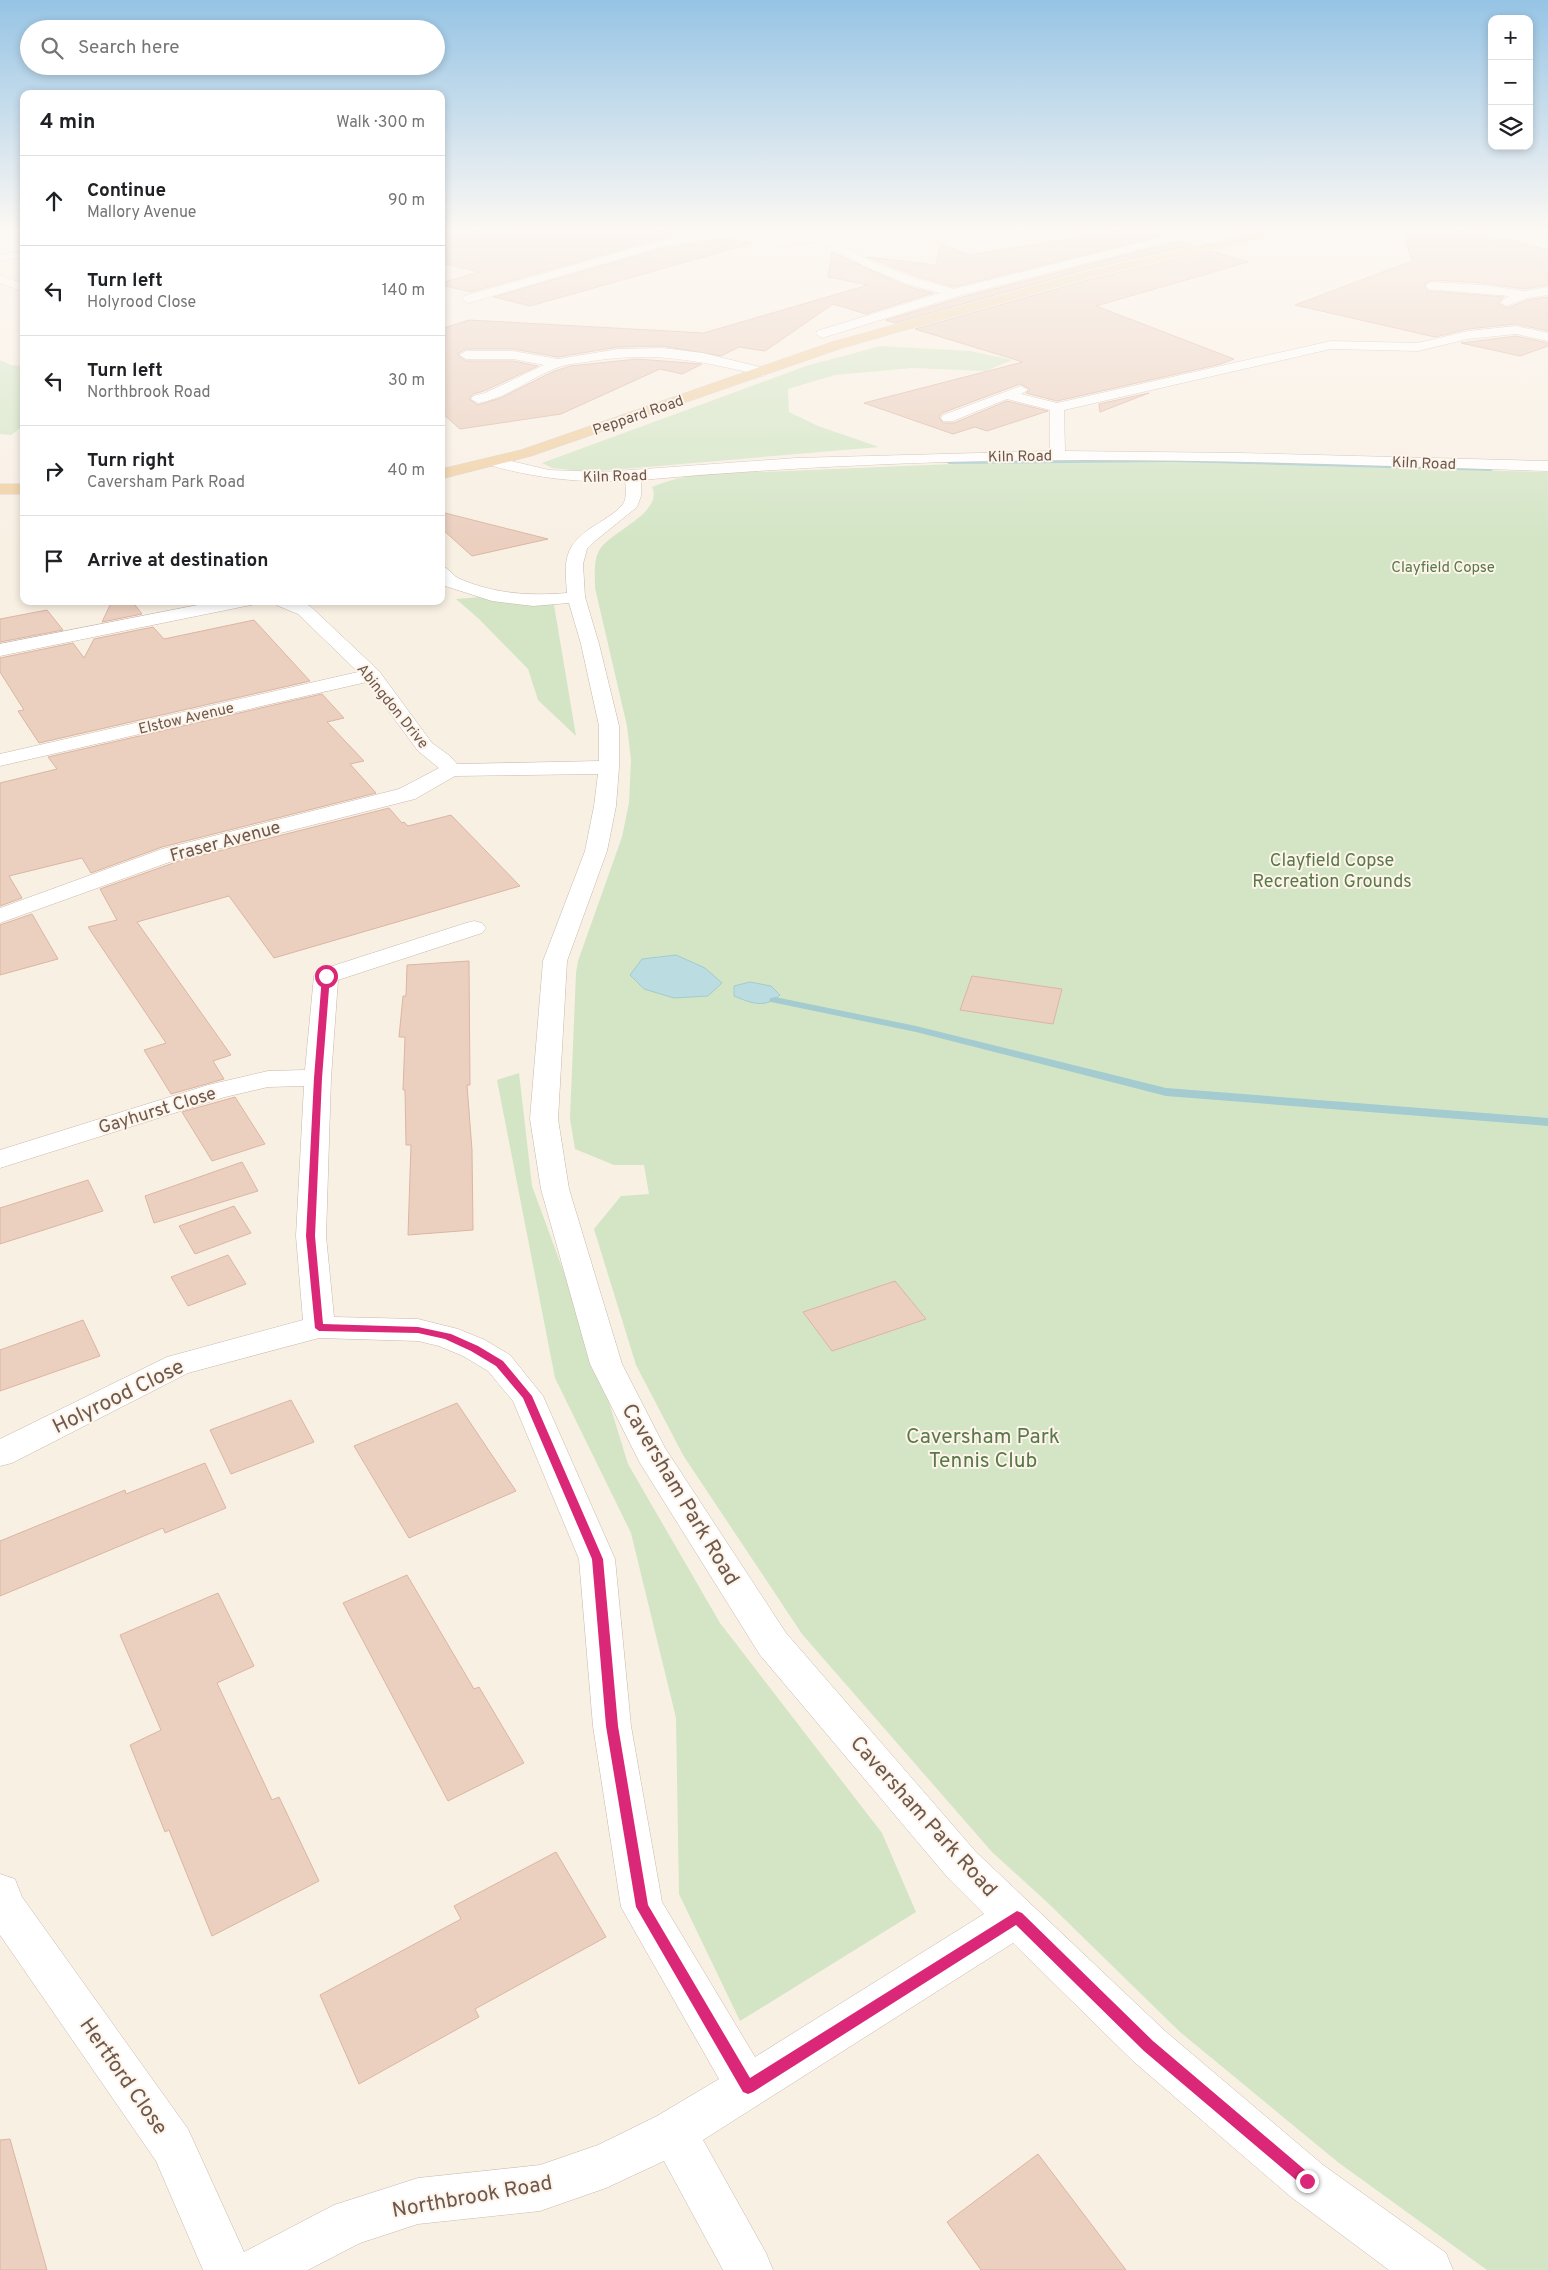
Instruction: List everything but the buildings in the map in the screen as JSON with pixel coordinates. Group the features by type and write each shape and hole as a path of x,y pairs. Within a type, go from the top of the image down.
{"main road":[{"name":"Peppard Road","path":"445,473 494,462 837,346 883,333"},
{"path":"0,489 20,489"}],"street":[{"path":"1006,395 1057,408 1331,345 1418,347 1468,335 1488,333"},
{"path":"1529,333 1548,337"},
{"path":"478,399 488,397 558,363 618,353 662,352 703,357 764,372"},
{"path":"466,355 513,355 558,363"},
{"path":"948,418 1020,390"},
{"path":"1057,408 1058,456"},
{"name":"Kiln Road","path":"494,462 520,471 563,478 632,476 746,467 933,458 1058,456 1167,456 1548,466"},
{"name":"Caversham Park Road","path":"632,476 635,488 633,501 629,507 579,548 574,564 576,597 590,644 609,726 609,767 605,806 596,851 555,961 544,1119 555,1189 606,1364 652,1454 773,1644 962,1865 1148,2046 1307,2181 1429,2270"},
{"path":"445,575 451,582 492,596 533,601 576,597"},
{"path":"0,650 206,605"},
{"name":"Abingdon Drive","path":"292,605 304,610 372,675 425,747 443,760 451,770"},
{"name":"Elstow Avenue","path":"0,760 372,675"},
{"path":"451,770 488,771 609,767"},
{"name":"Fraser Avenue","path":"0,916 170,854 407,794 451,770"},
{"path":"319,1328 311,1236 318,1078 326,976 474,928"},
{"name":"Gayhurst Close","path":"0,1159 217,1091 268,1079 318,1078"},
{"name":"Holyrood Close","path":"0,1454 178,1365 319,1328 418,1330 447,1337 474,1348 499,1363 528,1396 597,1559 612,1726 642,1907 748,2087"},
{"name":"Hertford Close","path":"0,1893 4,1906 172,2145 228,2270"},
{"name":"Northbrook Road","path":"259,2270 351,2222 418,2201 540,2188 606,2165 673,2132 748,2087 1017,1917"},
{"path":"673,2132 749,2270"}],"green space":[{"path":"881,346 970,351 1012,360 986,371 912,368 835,375 788,389 789,412 818,426 879,447 588,472 552,468 542,463 806,366"},
{"path":"0,360 11,365 20,366 20,428 11,435 0,434"},
{"path":"1062,461 1548,472 1548,2270 1487,2270 1339,2163 1180,2032 1048,1903 992,1852 802,1634 683,1455 636,1365 594,1229 621,1196 649,1194 644,1165 614,1165 575,1149 570,1119 578,961 622,837 629,803 631,760 627,726 595,588 595,563 600,549 606,542 635,521 651,505 654,496 652,487 684,477 736,472"},
{"path":"492,596 553,599 576,736 538,700 528,669 479,619 456,599"},
{"path":"519,1073 532,1186 595,1357 628,1464 720,1623 882,1833 916,1912 740,2021 679,1894 676,1718 631,1533 555,1378 497,1080"}],"water":[{"path":"676,955 705,968 722,983 708,996 674,998 644,989 630,975 642,959"},
{"path":"750,982 771,986 780,995 769,1002 763,1003 752,1002 734,996 734,986"}],"waterway":[{"path":"949,462 1170,460 1491,469"},
{"path":"775,1000 916,1029 1166,1092 1548,1122"}],"route":[{"path":"326,976 318,1078 311,1236 319,1328 418,1330 447,1337 474,1348 499,1363 528,1396 597,1559 612,1726 642,1907 748,2087 1017,1917 1148,2046 1307,2181"}],"park label":[{"name":"Clayfield Copse","path":"1443,567"},
{"name":"Clayfield Copse Recreation Grounds","path":"1332,870"},
{"name":"Caversham Park Tennis Club","path":"983,1448"}]}
